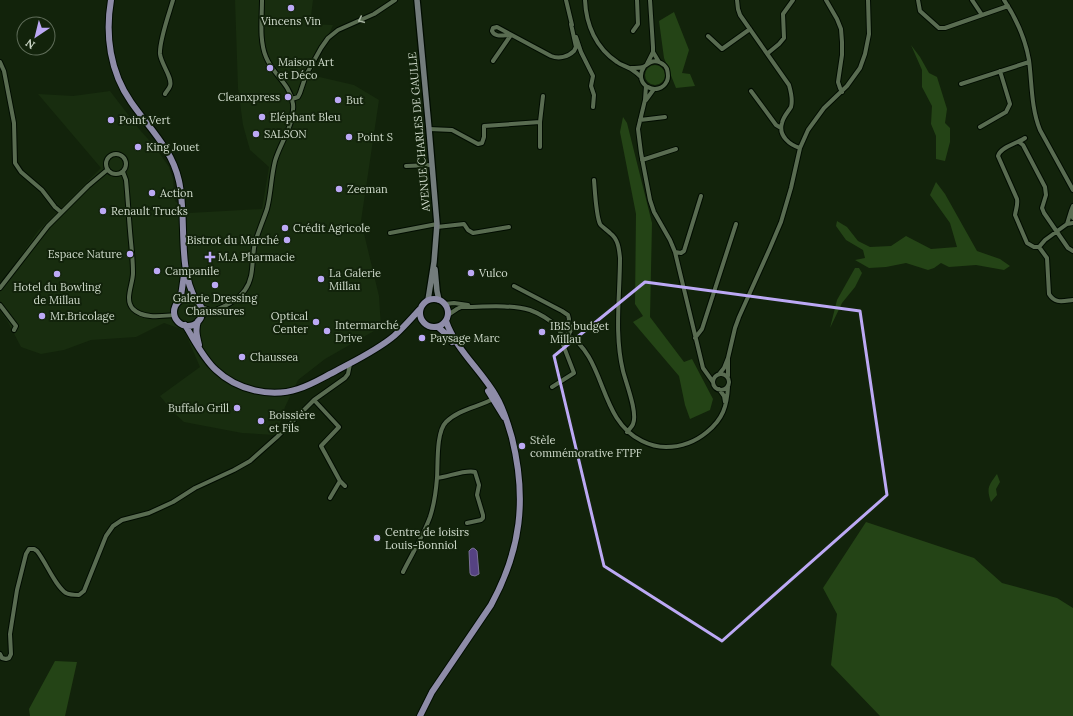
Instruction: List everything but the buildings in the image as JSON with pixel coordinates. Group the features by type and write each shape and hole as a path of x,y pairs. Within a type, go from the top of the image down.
{"main road":[{"path":"111,0 108,18 109,40 112,59 118,78 122,88 131,102 165,146 178,174 181,192 186,267 191,290 202,311 196,332 201,350"},
{"name":"AVENUE CHARLES DE GAULLE","path":"417,0 437,225 434,262"},
{"path":"428,300 434,262"},
{"path":"420,716 432,692 491,605 501,586 513,554 520,508 519,482 514,448 507,422 500,413 495,398 486,380 454,340 449,331 447,309 437,291 434,262"},
{"path":"186,267 181,296 174,309 175,315 179,322 185,325 192,325 200,318"},
{"path":"178,302 186,298 196,300"},
{"path":"185,325 209,363 224,377 241,386 258,391 292,391 313,383 350,364 386,342 402,328 419,310 423,303 428,300 433,299 442,302"},
{"path":"419,310 419,316 429,327 438,327 442,325 447,318"},
{"path":"402,328 411,322 422,321"},
{"path":"438,327 446,334 495,398"}],"street":[{"path":"165,94 170,87 170,83 161,61 160,52 173,0"},
{"path":"200,318 229,304 244,291 249,283 252,273 254,244 267,208 271,176 292,118 292,98 288,88 266,58 262,38 262,0"},
{"path":"292,98 298,97 306,76 328,38 338,30 374,14 394,0"},
{"path":"493,61 511,35 555,58 567,56 574,52 576,47 566,0"},
{"path":"585,0 589,24 596,39 608,55 617,62 631,68 641,77 646,86 654,89 662,87 667,81 668,77 667,69 659,62 653,52 650,0"},
{"path":"633,31 638,24 637,0"},
{"path":"737,0 740,15 789,85 791,106 782,122 781,128 783,135 788,142 800,148"},
{"path":"768,53 784,38 782,14 793,0"},
{"path":"826,0 841,29 842,55 838,82 842,92"},
{"path":"713,382 724,368 739,317 781,222 791,188 800,148 808,130 824,108 842,92 860,68 865,54 869,34 868,0"},
{"path":"918,0 920,11 940,28 945,28 1008,6"},
{"path":"972,0 982,15"},
{"path":"1004,0 1023,35 1029,62 1036,120 1073,190"},
{"path":"571,24 581,52 594,76 591,86 594,95 593,107"},
{"path":"708,36 722,49 750,29"},
{"path":"641,77 641,73 653,52"},
{"path":"0,62 4,71 14,123 15,163 21,172 42,190 55,207 61,212"},
{"path":"631,68 646,65 652,62 659,62"},
{"path":"961,84 1029,62"},
{"path":"980,127 1006,112 1010,104 1000,71"},
{"path":"646,86 645,100 638,129 642,160 650,200 654,212 675,252 702,368 724,396 726,406"},
{"path":"645,100 654,89"},
{"path":"751,91 776,125 781,128"},
{"path":"540,147 540,122 543,96"},
{"path":"640,120 664,117"},
{"path":"429,129 452,130 478,144 482,143 484,137 484,126 540,122"},
{"path":"1025,138 1001,150 998,152 998,156 1017,199 1018,204 1016,215 1027,243 1034,247 1039,247 1047,258 1049,294 1052,299 1056,301 1073,300"},
{"path":"1019,142 1023,145 1045,187 1046,195 1042,208 1044,213 1068,248 1073,251"},
{"path":"642,160 676,149"},
{"path":"113,154 123,156 126,162 126,168 123,172 116,175 107,170 105,164 107,158 113,154"},
{"path":"406,166 432,165"},
{"path":"0,288 41,233 88,186 107,170"},
{"path":"123,172 126,180 133,273 129,301 130,305 137,312 143,315 175,315"},
{"path":"594,180 598,217 601,225 614,236 619,248 619,346 634,417 634,423 627,432"},
{"path":"675,252 681,253 684,251 701,196"},
{"path":"1039,247 1045,240 1066,224 1073,205"},
{"path":"1071,211 1073,218"},
{"path":"1066,224 1073,223"},
{"path":"390,233 437,225 464,224 468,230 473,233 509,227"},
{"path":"695,338 702,329 736,224"},
{"path":"514,286 568,315 568,324 570,327 562,342 574,373 552,387"},
{"path":"442,302 480,307"},
{"path":"0,305 16,326 14,330"},
{"path":"201,307 213,311"},
{"path":"447,318 456,309 461,308 522,308 531,310 560,326"},
{"path":"560,326 564,323 568,324"},
{"path":"560,326 559,331 567,333 576,341 593,364 613,412 627,432 648,444 662,447 672,447 693,442 712,428 723,413 726,406 730,380 728,376 728,358"},
{"path":"0,654 2,658 6,659 9,658 11,654 10,634 17,590 23,562 29,549 34,549 37,551 59,586 65,592 79,596 84,592 106,536 113,526 122,520 149,513 173,502 195,488 250,461 277,437 314,400 345,378 348,374 350,364"},
{"path":"706,373 726,374 728,376"},
{"path":"719,389 728,387"},
{"path":"403,572 430,517 435,495 440,434 445,423 456,414 477,407 495,398"},
{"path":"314,400 339,427 321,446 340,481 345,486"},
{"path":"437,478 467,471 475,472 479,485 477,495 483,518 467,524"},
{"path":"330,498 340,481"}],"highlighted area":[{"path":"645,282 860,311 887,495 722,641 604,566 554,356"}],"shaded area":[{"path":"235,0 313,0 310,24 333,25 311,75 354,85 379,100 361,221 379,296 381,327 325,359 298,380 285,407 275,435 242,433 184,422 174,413 160,396 200,367 184,330 164,323 136,337 91,340 64,350 41,354 21,347 8,322 0,311 0,284 38,231 101,168 38,94 73,96 110,91 156,148 169,167 173,179 175,201 189,213 262,209 269,167 250,150 243,125 238,88"},
{"path":"674,12 689,50 682,73 690,74 695,86 676,88 664,58 659,21"},
{"path":"911,45 929,73 937,77 947,109 945,123 950,128 950,142 945,161 936,159 936,136 931,124 932,106 922,87 922,70"},
{"path":"655,65 662,68 665,75 662,82 655,85 648,82 645,75 648,68"},
{"path":"623,117 627,123 652,223 650,317 684,362 692,359 713,399 710,410 690,419 685,405 679,376 633,322 643,316 635,304 636,214 620,132"},
{"path":"936,182 945,194 977,251 1000,259 1010,266 1004,270 976,265 949,267 941,263 928,270 906,263 886,267 869,268 855,260 865,258 863,250 846,240 836,226 837,221 847,227 858,241 870,247 891,246 906,236 931,249 957,247 950,223 930,195"},
{"path":"855,268 859,268 862,273 855,287 842,303 830,328 837,300"},
{"path":"997,474 1000,482 996,489 997,495 991,502 989,487"},
{"path":"866,522 974,558 1002,583 1057,598 1073,608 1073,716 880,716 831,665 837,614 823,588"},
{"path":"473,548 477,551 479,574 475,576 471,575 470,573 469,551"},
{"path":"55,661 77,662 65,716 30,716 29,709"}],"place":[{"name":"Vincens Vin","path":"291,8"},
{"name":"Maison Art et Déco","path":"270,68"},
{"name":"Cleanxpress","path":"288,97"},
{"name":"But","path":"338,100"},
{"name":"Eléphant Bleu","path":"262,117"},
{"name":"Point Vert","path":"111,120"},
{"name":"SALSON","path":"256,134"},
{"name":"Point S","path":"349,137"},
{"name":"King Jouet","path":"138,147"},
{"name":"Zeeman","path":"339,189"},
{"name":"Action","path":"152,193"},
{"name":"Renault Trucks","path":"103,211"},
{"name":"Crédit Agricole","path":"285,228"},
{"name":"Bistrot du Marché","path":"287,240"},
{"name":"Espace Nature","path":"130,254"},
{"name":"M.A Pharmacie","path":"210,257"},
{"name":"Campanile","path":"157,271"},
{"name":"Vulco","path":"471,273"},
{"name":"Hotel du Bowling de Millau","path":"57,274"},
{"name":"La Galerie Millau","path":"321,279"},
{"name":"Galerie Dressing Chaussures","path":"215,285"},
{"name":"Mr.Bricolage","path":"42,316"},
{"name":"Optical Center","path":"316,322"},
{"name":"Intermarché Drive","path":"327,331"},
{"name":"IBIS budget Millau","path":"542,332"},
{"name":"Paysage Marc","path":"422,338"},
{"name":"Chaussea","path":"242,357"},
{"name":"Buffalo Grill","path":"237,408"},
{"name":"Boissière et Fils","path":"261,421"},
{"name":"Stèle commémorative FTPF","path":"522,446"},
{"name":"Centre de loisirs Louis-Bonniol","path":"377,538"}]}
